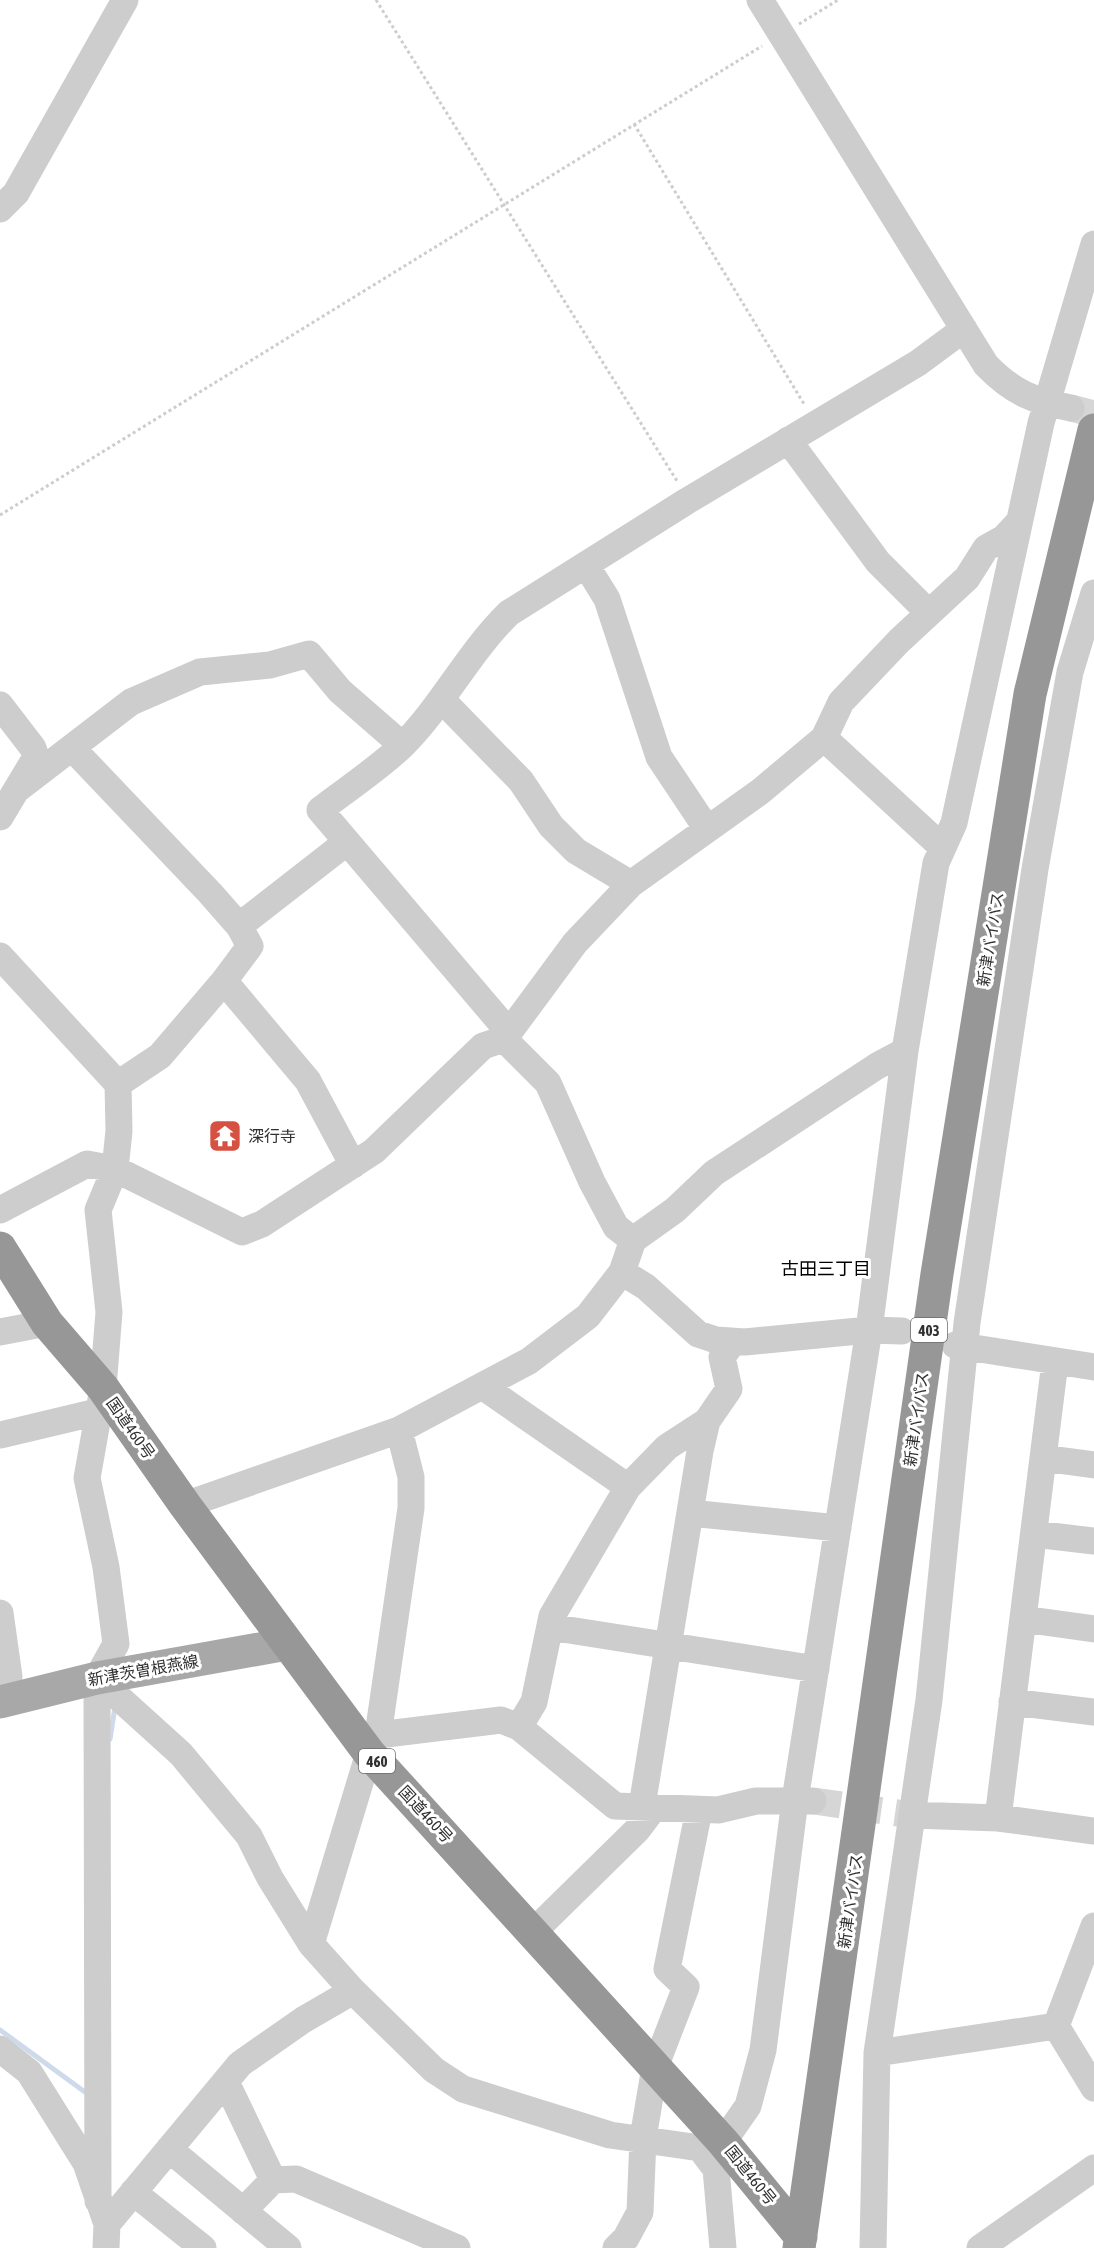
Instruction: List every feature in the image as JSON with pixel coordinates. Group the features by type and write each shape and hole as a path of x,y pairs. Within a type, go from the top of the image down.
{"highway":[{"name":"新津バイパス","path":"804,2244 937,1274 1030,694 1071,414"},
{"name":"国道460号","path":"0,1248 47,1323 100,1400 185,1505 286,1644 373,1744 446,1836 531,1934 723,2142 804,2244"}],"main road":[{"name":"新津茨曽根燕線","path":"0,1702 97,1678 286,1644"}],"street":[{"path":"0,209 16,193 125,0"},
{"path":"760,0 986,366 1005,385 1027,397 1071,414"},
{"path":"723,2142 748,2106 763,2050 805,1800 816,1669 869,1330 905,1051 936,863 954,823 1018,523 1071,414 1094,243"},
{"path":"633,1240 616,1227 592,1182 548,1083 504,1039 501,1024 320,810 402,745 442,699 486,635 509,613 687,501 918,363 964,329"},
{"path":"788,440 878,562 929,613"},
{"path":"0,1210 87,1164 115,1169 242,1232 262,1224 374,1151 483,1046 504,1039 575,943 631,884 761,791 824,738 841,702 967,578 986,548 1004,538 1018,523"},
{"path":"586,565 607,599 659,758 708,830"},
{"path":"873,2248 877,2053 929,1700 961,1345 1035,869 1070,672 1094,593"},
{"path":"19,788 73,749 131,702 200,672 270,665 309,654 340,691 402,745"},
{"path":"442,699 521,781 551,826 576,850 631,884"},
{"path":"0,705 33,748 36,757 0,817"},
{"path":"824,738 942,847"},
{"path":"73,749 239,926 250,946 224,981 160,1056 118,1084"},
{"path":"239,926 347,842"},
{"path":"0,956 118,1084 119,1131 115,1169 98,1210 109,1312 100,1400 87,1478 106,1567 116,1644 97,1678 107,2232"},
{"path":"224,981 308,1081 353,1165"},
{"path":"185,1505 399,1430 529,1361 588,1316 622,1272 633,1240 675,1210 714,1173 877,1066 905,1051"},
{"path":"622,1272 646,1287 698,1334 733,1342 869,1330 902,1331"},
{"path":"0,1332 47,1323"},
{"path":"519,1726 534,1702 552,1616 628,1487 667,1447 707,1421 729,1389 722,1357 733,1342"},
{"path":"961,1345 1094,1367"},
{"path":"998,1818 1055,1362"},
{"path":"482,1386 628,1487"},
{"path":"0,1435 100,1400"},
{"path":"531,1934 638,1829 648,1808 669,1645 707,1421"},
{"path":"311,1944 373,1744 411,1508 411,1477 399,1430"},
{"path":"1043,1458 1094,1465"},
{"path":"690,1513 838,1528"},
{"path":"1034,1534 1094,1541"},
{"path":"0,1613 9,1677 0,1696"},
{"path":"1023,1619 1094,1629"},
{"path":"550,1627 816,1669"},
{"path":"97,1678 181,1754 249,1836 270,1878 311,1944 353,1991 434,2070 463,2089 610,2135 700,2148 716,2169 723,2248"},
{"path":"1012,1702 1094,1712"},
{"path":"373,1744 501,1720 519,1726 615,1806 717,1810 756,1801 805,1800"},
{"path":"616,2248 626,2238 640,2212 643,2138 655,2067 687,1987 667,1970 699,1810"},
{"path":"912,1815 998,1818 1094,1831"},
{"path":"1056,2025 1094,1926"},
{"path":"107,2232 133,2192 249,2057 303,2019 353,1991"},
{"path":"877,2053 1056,2025"},
{"path":"1056,2025 1094,2088"},
{"path":"0,2049 29,2072 86,2163 107,2232"},
{"path":"226,2082 273,2180"},
{"path":"168,2149 288,2248"},
{"path":"981,2248 1094,2168"},
{"path":"243,2211 273,2180 296,2179 457,2248"},
{"path":"133,2192 203,2248"}],"path":[{"path":"376,0 687,501"},
{"path":"0,515 838,0"},
{"path":"634,124 815,423"}],"waterway":[{"path":"110,1739 115,1707"},
{"path":"0,2030 89,2095"}],"tunnel":[{"path":"1071,408 1094,414"},
{"path":"814,1801 912,1815"}],"place":[{"name":"深行寺","path":"225,1136"}],"district":[{"name":"古田三丁目","path":"826,1268"}]}
